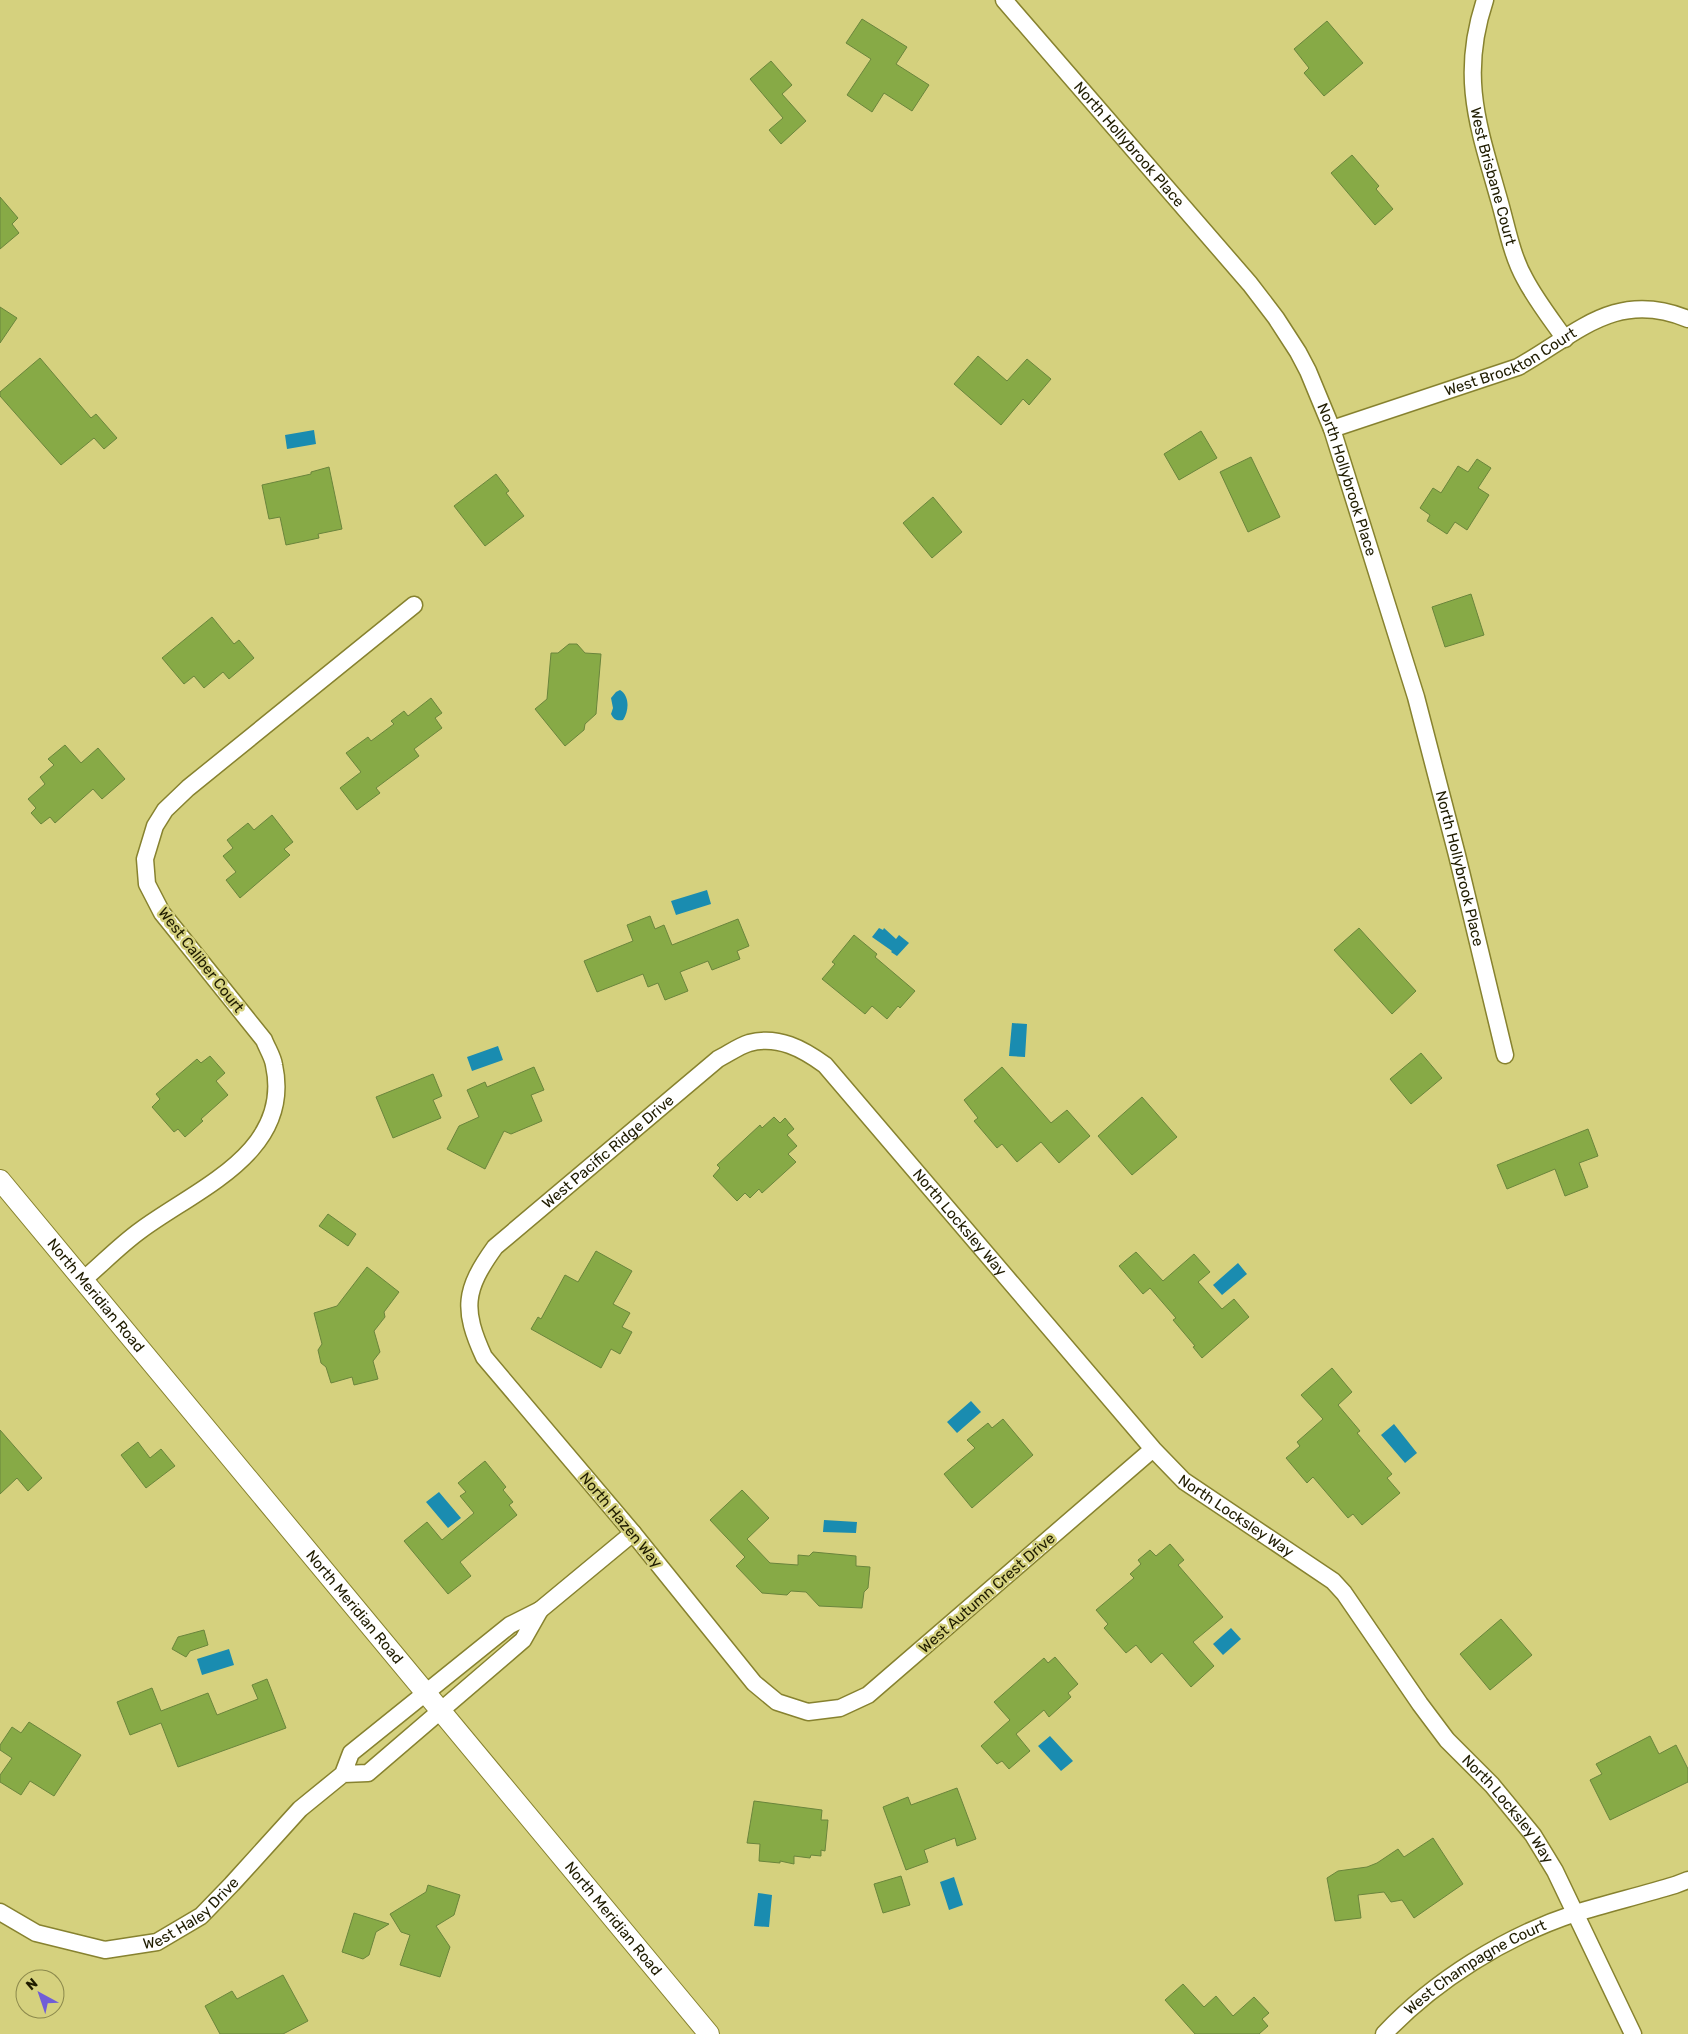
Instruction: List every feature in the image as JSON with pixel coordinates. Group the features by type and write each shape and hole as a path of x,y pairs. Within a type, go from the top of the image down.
{"street":[{"name":"North Hollybrook Place","path":"1004,0 1250,284 1276,318 1308,372 1332,429 1418,706 1506,1055"},
{"name":"West Brisbane Court","path":"1485,0 1478,20 1472,49 1471,74 1479,128 1514,254 1524,278 1565,339"},
{"name":"West Brockton Court","path":"1332,429 1518,367 1605,315 1628,309 1652,308 1674,313 1688,319"},
{"name":"West Caliber Court","path":"83,1280 139,1231 205,1188 234,1166 261,1139 273,1116 277,1090 274,1064 264,1040 162,913 147,884 146,859 155,826 165,810 188,788 414,605"},
{"name":"West Pacific Ridge Drive","path":"468,1300 478,1271 495,1247 718,1058 750,1043 779,1041"},
{"name":"North Locksley Way","path":"779,1041 805,1050 825,1065 1153,1449 1184,1481 1333,1581 1344,1593 1447,1740 1520,1817 1555,1871 1633,2034"},
{"name":"North Meridian Road","path":"0,1180 709,2034"},
{"name":"North Hazen Way","path":"468,1300 472,1332 484,1358 633,1533 754,1683 777,1702 808,1712"},
{"name":"West Autumn Crest Drive","path":"808,1712 840,1708 868,1695 1153,1449"},
{"name":"West Haley Drive","path":"0,1912 36,1933 105,1950 157,1942 200,1916 232,1884 300,1808 343,1774 351,1753 510,1625 540,1610 633,1533"},
{"name":"West Haley Drive","path":"343,1774 368,1773 523,1640 540,1610"},
{"name":"West Champagne Court","path":"1384,2034 1437,1987 1481,1958 1527,1933 1575,1914 1688,1880"}],"water":[{"path":"314,430 316,444 287,449 285,435"},
{"path":"620,690 626,696 628,704 623,720 615,719 611,714 613,708 611,698"},
{"path":"707,890 711,904 676,915 671,901"},
{"path":"879,928 883,930 884,928 896,939 899,935 909,943 897,956 872,937"},
{"path":"1012,1023 1027,1024 1025,1057 1009,1056"},
{"path":"498,1046 503,1060 472,1071 467,1057"},
{"path":"1238,1263 1247,1274 1222,1295 1213,1285"},
{"path":"971,1401 981,1412 957,1433 947,1422"},
{"path":"1394,1424 1417,1453 1405,1463 1381,1435"},
{"path":"439,1492 461,1518 448,1528 426,1502"},
{"path":"824,1520 857,1522 856,1533 823,1532"},
{"path":"1231,1628 1241,1639 1223,1655 1213,1644"},
{"path":"229,1649 234,1665 202,1675 197,1659"},
{"path":"1050,1736 1073,1761 1061,1771 1038,1746"},
{"path":"954,1877 963,1905 949,1910 940,1882"},
{"path":"758,1893 772,1895 769,1927 754,1926"}],"building":[{"path":"862,19 907,47 896,64 929,85 912,111 884,93 872,112 847,95 871,59 846,43"},
{"path":"1327,21 1363,63 1324,96 1304,73 1309,68 1294,49"},
{"path":"771,61 792,85 782,94 806,121 781,144 769,130 783,118 750,79"},
{"path":"1352,155 1379,186 1376,189 1393,209 1375,225 1331,173"},
{"path":"0,197 18,218 12,224 19,233 0,249"},
{"path":"0,307 17,318 0,343"},
{"path":"978,356 1007,381 1027,359 1051,379 1029,405 1023,399 1001,425 954,384"},
{"path":"40,358 91,418 96,414 117,438 104,449 94,438 61,465 0,396 0,392"},
{"path":"1201,431 1217,458 1179,480 1164,454"},
{"path":"1251,457 1280,517 1248,532 1220,472"},
{"path":"1477,459 1491,468 1478,488 1489,495 1467,530 1455,522 1447,534 1427,521 1430,515 1420,508 1433,488 1441,493 1458,466 1468,472"},
{"path":"329,467 342,529 318,534 319,538 286,545 280,517 269,519 262,485 311,474 311,472"},
{"path":"496,474 509,491 506,493 524,516 485,546 454,506"},
{"path":"933,497 962,532 932,558 903,523"},
{"path":"1471,594 1484,635 1445,647 1432,607"},
{"path":"212,617 234,644 239,640 254,658 229,679 223,672 204,688 194,676 184,684 162,658"},
{"path":"569,644 577,644 585,653 601,654 596,714 585,724 584,730 565,746 535,709 547,699 551,653 558,653"},
{"path":"431,698 442,713 435,718 442,728 414,749 419,756 376,788 380,793 357,810 340,788 361,772 346,753 368,737 371,741 394,724 391,721 404,711 408,716"},
{"path":"65,745 81,763 98,748 125,779 102,799 93,789 55,823 50,817 41,824 31,813 36,808 28,799 45,784 40,777 54,765 48,759"},
{"path":"272,815 293,842 284,849 290,855 240,898 226,880 236,872 223,856 233,848 227,840 248,823 254,830"},
{"path":"650,916 655,929 664,925 672,945 738,919 749,946 737,951 740,959 712,970 708,961 680,972 688,991 665,1000 658,983 648,987 643,974 597,992 584,961 633,941 627,925"},
{"path":"1359,928 1416,991 1392,1014 1334,950"},
{"path":"854,935 877,954 875,957 915,991 887,1019 872,1006 865,1014 822,979 835,964 832,962"},
{"path":"1421,1053 1442,1078 1411,1104 1390,1079"},
{"path":"210,1056 225,1073 216,1081 228,1095 201,1119 203,1121 185,1137 178,1129 174,1132 152,1107 160,1099 156,1094 197,1059 201,1063"},
{"path":"534,1067 544,1090 531,1095 542,1121 511,1134 504,1131 485,1169 447,1149 459,1126 479,1117 467,1090 485,1082 487,1087"},
{"path":"1002,1067 1051,1123 1067,1110 1090,1136 1059,1163 1041,1142 1017,1162 1002,1144 997,1148 974,1121 978,1118 964,1100"},
{"path":"433,1074 442,1096 433,1100 441,1118 393,1138 376,1097"},
{"path":"1142,1097 1177,1137 1132,1175 1098,1136"},
{"path":"774,1117 780,1123 785,1118 794,1129 787,1135 797,1146 788,1154 796,1162 762,1193 759,1189 750,1198 745,1193 737,1201 713,1176 720,1168 717,1165 760,1125 762,1128"},
{"path":"1588,1129 1598,1156 1579,1163 1588,1187 1565,1196 1555,1169 1507,1189 1497,1165"},
{"path":"328,1214 356,1234 348,1246 319,1226"},
{"path":"596,1251 632,1271 613,1304 630,1313 622,1327 632,1332 620,1354 611,1349 601,1368 531,1329 538,1317 541,1319 565,1275 578,1282"},
{"path":"1136,1252 1163,1281 1194,1254 1210,1272 1198,1282 1222,1309 1234,1299 1249,1317 1202,1358 1193,1347 1195,1346 1173,1320 1176,1318 1150,1288 1143,1294 1119,1266"},
{"path":"367,1267 399,1292 384,1312 385,1317 374,1331 380,1352 373,1361 378,1379 354,1385 352,1377 331,1383 326,1367 321,1363 318,1350 322,1344 314,1313 337,1306"},
{"path":"1332,1368 1352,1392 1338,1405 1360,1431 1357,1433 1392,1474 1387,1478 1400,1493 1362,1525 1353,1514 1348,1518 1313,1477 1307,1483 1286,1458 1300,1446 1297,1442 1323,1419 1301,1395"},
{"path":"1003,1419 1033,1455 972,1508 944,1474 975,1448 967,1440 988,1423 992,1428"},
{"path":"0,1430 42,1478 28,1491 17,1478 0,1494"},
{"path":"138,1442 150,1458 161,1449 175,1466 146,1488 121,1455"},
{"path":"485,1461 506,1487 503,1490 513,1502 509,1505 517,1515 460,1562 471,1576 448,1594 404,1541 427,1522 442,1540 474,1513 460,1496 466,1492 458,1483"},
{"path":"742,1490 769,1518 747,1539 770,1563 798,1565 798,1555 809,1556 813,1552 856,1556 856,1566 870,1567 868,1588 864,1592 862,1608 819,1606 806,1592 791,1591 787,1595 762,1593 736,1566 745,1557 710,1520"},
{"path":"1170,1544 1184,1560 1178,1565 1223,1617 1193,1642 1214,1666 1191,1687 1162,1653 1151,1663 1136,1645 1126,1653 1104,1628 1108,1624 1096,1610 1134,1578 1130,1574 1141,1564 1138,1560 1150,1550 1156,1556"},
{"path":"1501,1619 1532,1655 1490,1690 1460,1654"},
{"path":"204,1630 208,1645 190,1651 186,1657 172,1649 178,1637"},
{"path":"1055,1657 1078,1684 1068,1693 1071,1697 1049,1717 1044,1710 1016,1734 1030,1751 1009,1769 1002,1761 997,1764 981,1746 1010,1720 994,1702 1044,1658 1048,1663"},
{"path":"267,1679 286,1728 178,1767 161,1723 130,1735 117,1702 152,1688 161,1711 208,1693 217,1715 258,1699 252,1685"},
{"path":"29,1722 81,1755 54,1796 30,1781 21,1795 0,1782 0,1775 12,1758 0,1750 0,1745 12,1727 21,1733"},
{"path":"1650,1736 1659,1754 1676,1745 1688,1769 1688,1782 1610,1820 1590,1780 1602,1774 1596,1764"},
{"path":"957,1788 976,1839 957,1846 955,1838 924,1850 928,1862 906,1870 883,1807 908,1797 911,1805"},
{"path":"754,1801 822,1810 821,1820 828,1820 825,1851 821,1850 821,1856 811,1855 810,1858 794,1856 794,1864 780,1861 780,1863 759,1861 760,1844 747,1843"},
{"path":"1433,1838 1463,1884 1414,1918 1402,1900 1391,1902 1384,1892 1358,1895 1361,1918 1335,1921 1327,1878 1338,1871 1367,1867 1377,1863 1398,1849 1404,1857"},
{"path":"901,1876 910,1905 883,1913 874,1884"},
{"path":"428,1885 460,1895 454,1915 436,1926 450,1947 440,1977 400,1965 410,1935 401,1932 390,1914 426,1892"},
{"path":"354,1913 389,1924 376,1932 369,1955 363,1959 342,1952"},
{"path":"283,1975 308,2021 283,2034 220,2034 205,2006 232,1991 237,1999"},
{"path":"1183,1984 1204,2007 1216,1996 1233,2016 1254,1997 1269,2013 1262,2019 1268,2026 1259,2034 1195,2034 1165,2000"}]}
